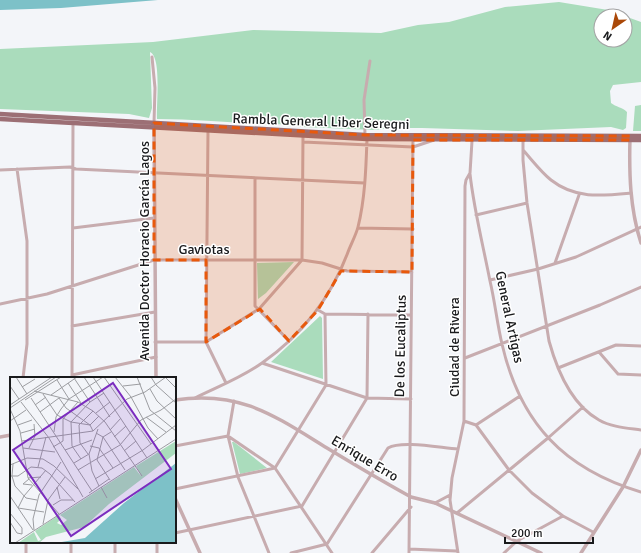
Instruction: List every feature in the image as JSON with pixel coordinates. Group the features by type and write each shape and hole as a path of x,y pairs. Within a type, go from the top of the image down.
{"main road":[{"name":"Rambla General Liber Seregni","path":"0,114 208,131 303,136 630,138 641,140"},
{"name":"Rambla General Liber Seregni","path":"0,119 413,140 523,141 630,138 641,136"}],"street":[{"path":"152,57 155,88 154,126"},
{"path":"194,398 226,383 262,363 289,341 318,310 342,270 358,228 367,145 364,100 370,61"},
{"path":"73,123 72,376 156,357"},
{"name":"Avenida Doctor Horacio García Lagos","path":"154,126 156,377"},
{"path":"208,131 206,342 226,383"},
{"path":"156,342 206,342 259,309 302,260 303,136"},
{"path":"630,138 630,193 641,243"},
{"name":"De los Eucaliptus","path":"409,553 413,140"},
{"path":"303,142 413,147 435,140"},
{"name":"Ciudad de Rivera","path":"458,552 450,510 450,495 464,420 466,180 470,173 472,141"},
{"path":"523,141 523,160 527,203 549,341 558,368 569,388 583,406 599,420 611,425 641,430"},
{"path":"523,150 550,179 563,188 579,195 600,196 630,193"},
{"path":"0,170 73,168 364,183"},
{"path":"16,169 27,241 27,344 23,377"},
{"name":"General Artigas","path":"470,173 476,215 502,344 520,396 548,438 561,452 588,471 623,487 641,492"},
{"path":"254,178 255,306 289,341"},
{"path":"555,263 579,195"},
{"path":"476,215 527,203"},
{"path":"73,228 154,218"},
{"path":"490,280 538,269 576,257 637,230 641,226"},
{"path":"358,228 413,229"},
{"name":"Gaviotas","path":"0,304 26,299 72,286 154,260 302,260 322,263 342,270 412,272"},
{"path":"465,358 641,287"},
{"path":"318,310 325,314 411,315"},
{"path":"72,326 155,312"},
{"path":"176,489 275,468 326,385 325,314"},
{"path":"176,533 302,506 367,398 368,314"},
{"path":"558,368 616,345 641,346"},
{"path":"599,352 618,374 641,375"},
{"path":"262,363 367,398 411,399"},
{"path":"476,425 520,396"},
{"name":"Enrique Erro","path":"176,400 194,398 234,401 260,408 410,497 435,503 541,553"},
{"path":"234,401 228,436 238,477 269,553"},
{"path":"457,513 548,438 583,406"},
{"path":"464,420 476,425 509,470 532,493 563,516 593,532"},
{"path":"0,437 10,435"},
{"path":"176,446 228,436 275,468 302,506 332,553"},
{"path":"291,553 327,544 371,475 385,450 391,446 410,445 458,449"},
{"path":"581,553 623,487 641,450"},
{"path":"435,503 450,495"},
{"path":"176,500 200,553"},
{"path":"372,553 410,507"},
{"path":"504,553 517,541 563,516"},
{"path":"71,543 72,553"},
{"path":"409,549 458,552"}],"highlighted area":[{"path":"154,123 365,135 630,136 630,140 413,140 412,272 341,271 318,310 289,341 260,309 206,342 206,260 154,260"}],"green space":[{"path":"559,2 596,8 593,8 593,48 633,48 633,19 641,22 641,82 613,85 610,91 611,103 627,112 626,128 623,130 611,127 518,131 422,128 391,128 375,130 157,119 157,72 154,56 150,52 152,108 149,118 129,114 0,109 0,49 153,42 253,30 381,33 418,25 449,22 505,7"},
{"path":"641,105 641,131 633,131 635,106"},
{"path":"294,262 266,293 258,299 257,263"},
{"path":"320,316 322,318 323,379 271,362"},
{"path":"232,442 234,442 267,468 240,474"}],"water":[{"path":"0,0 158,0 61,8 0,10"}]}
